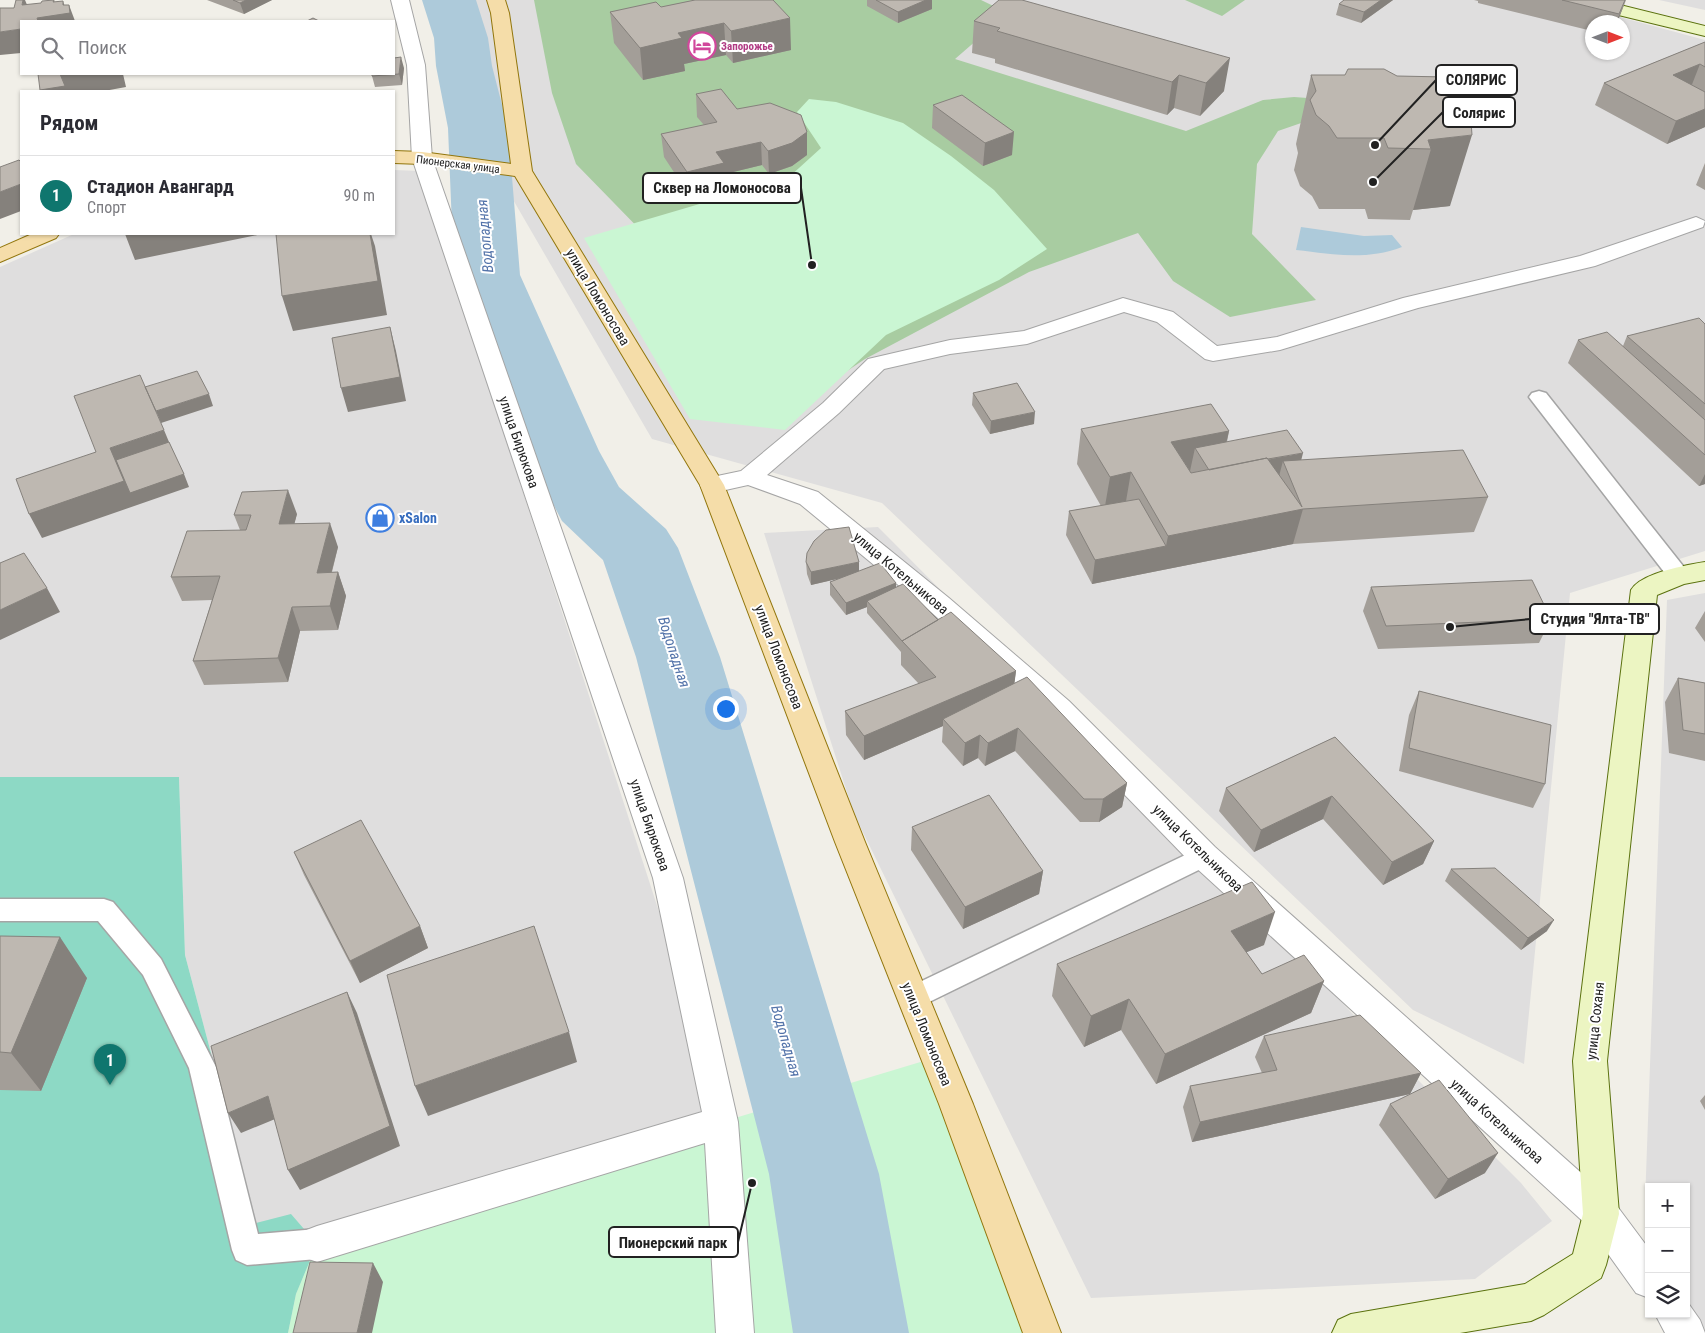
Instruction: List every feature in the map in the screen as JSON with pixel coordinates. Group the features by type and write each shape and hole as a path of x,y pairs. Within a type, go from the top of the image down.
{"main road":[{"name":"улица Ломоносова","path":"496,0 500,13 522,171 712,485 912,998 956,1104 1042,1333"},
{"path":"1579,0 1705,32"},
{"name":"Пионерская улица","path":"395,157 422,158 522,171"},
{"path":"0,256 47,235"},
{"name":"улица Соханя","path":"1351,1333 1531,1302 1588,1265 1601,1214 1590,1061 1644,590 1692,574"}],"street":[{"name":"улица Бирюкова","path":"400,0 416,65 422,158 668,878 722,1122 735,1333"},
{"path":"712,485 749,476 831,408 876,364 950,347 1027,337 1123,305 1165,317 1213,354 1280,343 1411,304 1587,261 1696,223"},
{"name":"улица Котельникова","path":"749,476 810,498 940,605 1059,709 1204,856 1601,1214 1645,1274"},
{"path":"317,1244 722,1122"},
{"path":"1677,1318 1687,1333"}],"lane":[{"path":"1539,397 1692,574"},
{"path":"912,998 1204,856"},
{"path":"0,910 104,910 152,967 202,1068 247,1250 317,1244"}],"shaded area":[{"path":"475,0 1557,0 1612,15 1585,15 1585,60 1630,60 1630,20 1705,40 1705,551 1570,593 1524,1064 1413,1010 882,503 652,439 494,167"},
{"path":"1659,0 1705,0 1705,10"},
{"path":"395,170 419,171 709,1066 721,1122 317,1244 256,1223 185,955 179,777 0,777 0,267 72,235 395,235"},
{"path":"878,527 1211,862 1362,1024 1521,1183 1552,1221 1475,1279 1091,1298 854,814 764,533"},
{"path":"1705,593 1705,1333 1690,1316 1690,1183 1646,1183 1667,600"}],"green space":[{"path":"534,0 981,0 1008,13 955,59 1186,131 1263,100 1294,97 1321,99 1330,113 1278,131 1257,164 1252,234 1316,300 1230,317 1173,281 1138,233 1029,272 865,359 805,399 576,164 552,93"},
{"path":"1185,0 1245,0 1222,16"},
{"path":"809,99 836,102 903,123 951,156 994,190 1047,249 999,280 886,335 785,430 690,419 584,238 788,178 821,148 797,112"},
{"path":"0,777 179,777 185,955 256,1223 291,1214 317,1244 296,1294 288,1333 0,1333"},
{"path":"937,1057 1042,1333 288,1333 296,1294 317,1244"}],"water":[{"path":"1301,227 1364,236 1392,235 1402,247 1375,254 1362,255 1296,250"}],"building":[{"path":"16,0 23,0 22,5 54,0 53,2 63,1 63,5 69,5 70,13 37,18 38,20 20,20 20,29 0,32 0,8 14,8"},
{"path":"233,0 246,0 240,3"},
{"path":"695,0 773,0 790,18 731,31 724,23 678,33 682,38 640,48 610,12 656,2 661,7"},
{"path":"876,0 926,0 898,12"},
{"path":"999,0 1022,0 1230,58 1206,83 1179,75 1172,82 997,31 1000,28 974,21"},
{"path":"1344,0 1381,0 1364,12 1339,4"},
{"path":"1562,0 1625,0 1619,14"},
{"path":"1705,42 1705,67 1700,64 1673,75 1705,92 1705,109 1676,121 1604,83"},
{"path":"401,57 399,74 395,74 395,58"},
{"path":"1348,69 1384,69 1397,76 1446,77 1470,108 1472,135 1428,140 1431,149 1388,148 1384,138 1337,138 1329,126 1316,115 1310,100 1316,91 1311,75 1345,75"},
{"path":"38,75 60,75 65,86 40,90"},
{"path":"721,89 737,109 770,103 801,115 807,132 792,143 768,151 761,142 716,152 724,163 687,172 661,134 717,122 696,94"},
{"path":"962,95 1014,132 985,143 933,105"},
{"path":"19,160 20,184 0,192 0,167"},
{"path":"276,235 370,235 378,281 282,296"},
{"path":"1699,318 1705,324 1705,404 1627,336"},
{"path":"390,327 400,377 341,388 332,338"},
{"path":"1607,332 1705,420 1705,455 1578,340"},
{"path":"197,371 209,394 156,411 145,387"},
{"path":"140,375 164,430 110,448 124,481 29,514 16,479 96,452 74,396"},
{"path":"1017,383 1035,412 991,421 973,393"},
{"path":"1211,404 1229,431 1171,442 1191,473 1267,458 1302,507 1283,461 1463,450 1488,497 1303,509 1168,536 1131,472 1110,477 1081,429"},
{"path":"1287,430 1303,453 1209,470 1195,448"},
{"path":"169,442 184,474 130,493 116,460"},
{"path":"288,490 279,524 330,523 317,573 338,572 330,606 292,607 278,658 193,661 220,576 171,577 187,531 246,530 251,515 234,515 242,492"},
{"path":"1139,499 1166,546 1095,560 1069,511"},
{"path":"849,527 859,562 811,572 806,562 807,553 814,541 826,530"},
{"path":"24,553 47,588 0,610 0,563"},
{"path":"880,563 896,583 846,603 830,582"},
{"path":"1532,580 1551,619 1386,626 1371,587"},
{"path":"903,584 938,620 902,641 867,601"},
{"path":"951,612 1016,671 864,736 845,711 936,677 902,641"},
{"path":"1027,677 1127,783 1103,799 1084,799 1018,728 988,743 980,735 965,743 943,719"},
{"path":"1678,678 1705,683 1705,734 1683,730"},
{"path":"1419,691 1551,725 1545,784 1409,748"},
{"path":"1335,737 1434,841 1392,862 1332,796 1261,830 1226,788"},
{"path":"989,795 1043,871 965,907 912,827"},
{"path":"361,820 420,926 350,961 294,852"},
{"path":"1495,868 1554,920 1528,938 1451,869"},
{"path":"1252,882 1275,912 1231,931 1262,974 1304,955 1324,981 1165,1054 1129,999 1091,1016 1057,964"},
{"path":"534,926 569,1032 415,1086 387,975"},
{"path":"0,936 60,937 11,1053 0,1052"},
{"path":"347,992 390,1126 288,1170 268,1096 228,1113 211,1046"},
{"path":"1360,1015 1421,1073 1200,1122 1190,1086 1277,1070 1264,1036"},
{"path":"1439,1080 1498,1153 1448,1179 1390,1104"},
{"path":"310,1262 373,1263 357,1333 293,1333"}],"waterway":[{"name":"Водопадная","path":"449,0 461,38 464,66 478,128 487,275 562,451 589,503 638,548 678,657 824,1174 851,1333"}],"place":[{"name":"Запорожье","path":"702,46"},
{"name":"СОЛЯРИС","path":"1375,145"},
{"name":"Солярис","path":"1373,182"},
{"name":"Сквер на Ломоносова","path":"812,265"},
{"name":"xSalon","path":"380,518"},
{"name":"Студия \"Ялта-ТВ\"","path":"1450,627"},
{"name":"Стадион Авангард","path":"110,1085"},
{"name":"Пионерский парк","path":"752,1183"}]}
